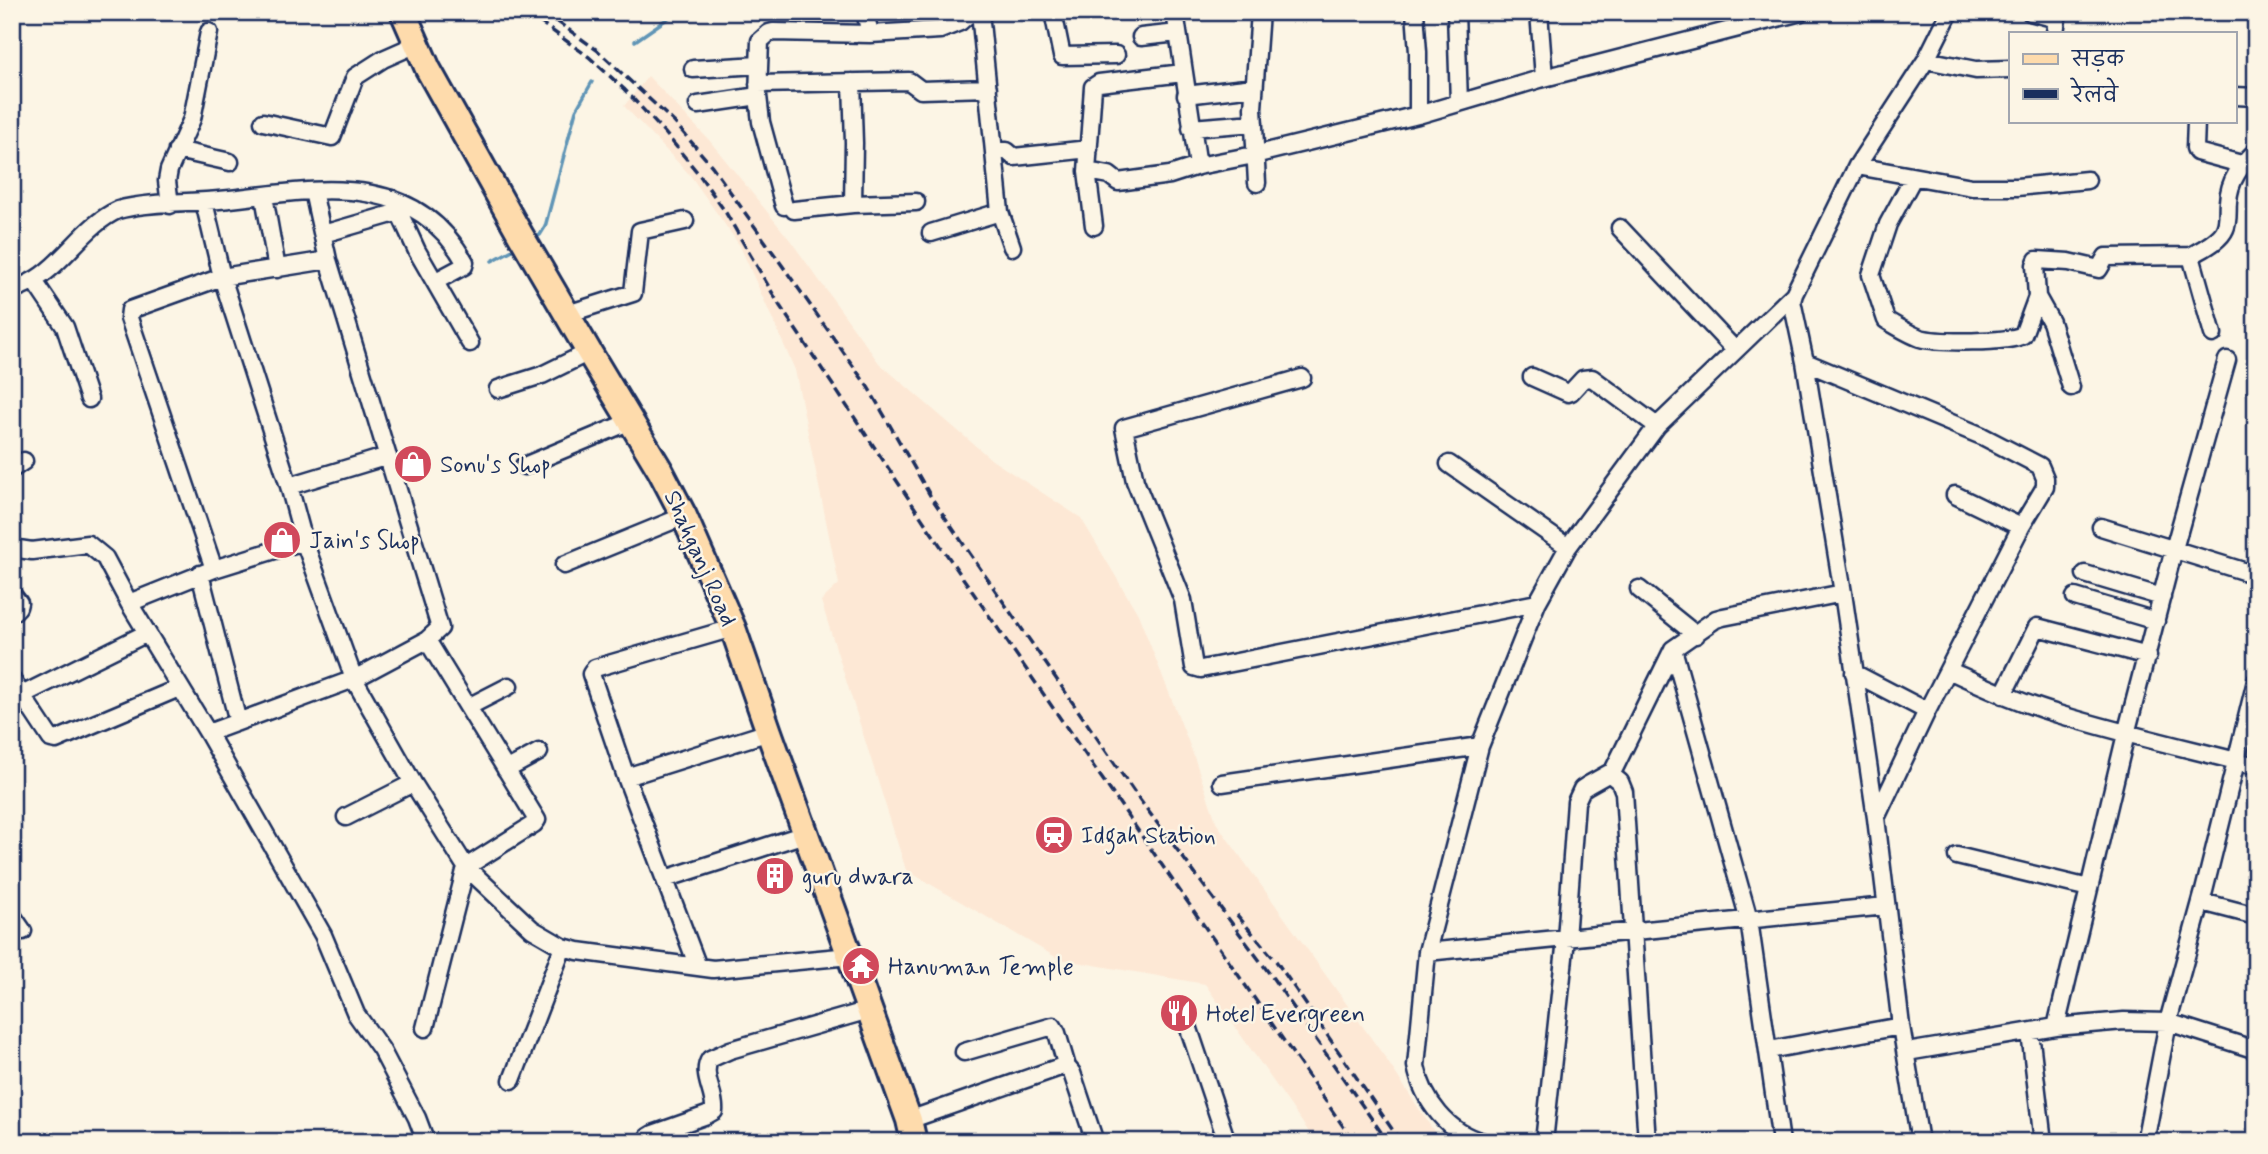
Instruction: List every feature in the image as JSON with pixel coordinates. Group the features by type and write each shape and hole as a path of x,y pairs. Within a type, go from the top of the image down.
{"main road":[{"name":"Shahganj Road","path":"403,12 429,69 520,234 660,470 684,516 733,628 912,1131"}],"street":[{"path":"864,12 870,34"},
{"path":"916,202 789,208 761,122 758,90 760,41 769,33 870,34 940,30 960,22 971,12"},
{"path":"980,12 1000,212 1012,247"},
{"path":"1053,12 1062,56 1116,55"},
{"path":"1175,12 1198,166"},
{"path":"1257,183 1254,155 1254,87 1259,12"},
{"path":"1415,12 1418,115"},
{"path":"1456,12 1459,103"},
{"path":"1539,12 1544,78"},
{"path":"1087,171 1109,175 1120,182 1153,178 1418,115 1544,78 1801,12"},
{"path":"1920,1142 1901,1026 1876,818 1843,593 1793,305 1794,294 1857,166 1926,60 1950,12"},
{"path":"2030,12 2057,19 2055,32"},
{"path":"170,205 168,174 194,112 209,32"},
{"path":"1141,37 1178,33"},
{"path":"263,122 332,138 355,77 417,44"},
{"path":"1926,60 1976,70 2009,69"},
{"path":"693,69 759,65"},
{"path":"1094,226 1087,171 1092,90 1095,84 1183,73"},
{"path":"698,105 758,90 852,82 909,81 921,90 988,88"},
{"path":"852,82 853,204"},
{"path":"1186,94 1254,87"},
{"path":"2236,96 2256,97"},
{"path":"2196,122 2197,152 2241,164"},
{"path":"1191,128 1254,123"},
{"path":"994,151 1007,150 1016,156 1089,149"},
{"path":"177,150 230,162"},
{"path":"2071,387 2052,322 2038,297 2035,265 2037,261 2069,262 2099,269 2106,257 2191,256 2225,230 2232,182 2241,164 2256,151"},
{"path":"1857,166 1972,187 2017,187 2087,180"},
{"path":"1913,178 1888,224 1871,275 1886,320 1922,338 1970,341 2018,338 2026,331 2038,297"},
{"path":"208,733 354,678 440,631 328,260 313,191"},
{"path":"12,290 45,274 108,214 125,208 313,191 368,193 396,205 415,209 439,226 465,261 464,265 436,281"},
{"path":"264,196 276,269"},
{"path":"204,202 222,277 304,541 354,678 413,783 466,867 532,929 563,947 597,955 721,968 850,956"},
{"path":"323,234 396,205"},
{"path":"396,205 417,250 470,343"},
{"path":"931,233 1000,212"},
{"path":"567,314 633,292 640,231 685,221"},
{"path":"1620,228 1734,349"},
{"path":"2191,256 2213,334"},
{"path":"238,722 207,572 129,314 134,307 222,277 328,260"},
{"path":"34,281 65,327 89,399"},
{"path":"1483,1142 1468,1137 1446,1121 1432,1106 1419,1080 1416,1066 1427,951 1480,746 1537,603 1568,547 1657,426 1794,294"},
{"path":"498,390 542,375 589,352"},
{"path":"2056,1027 2126,734 2227,360"},
{"path":"1805,362 1982,436 2040,466 2045,478 2045,487 2021,527 1927,711 1876,818"},
{"path":"1532,377 1568,393 1572,393 1583,379 1592,378 1657,426"},
{"path":"1302,378 1124,428 1135,481 1183,600 1194,667 1201,669 1537,603"},
{"path":"524,466 631,421"},
{"path":"289,486 388,456"},
{"path":"1449,464 1568,547"},
{"path":"1955,495 2021,527"},
{"path":"564,565 684,516"},
{"path":"2101,527 2256,575"},
{"path":"129,603 207,572 304,541"},
{"path":"12,548 32,551 88,544 105,558 323,935 356,1014 381,1049 426,1142"},
{"path":"2085,574 2162,597"},
{"path":"1639,589 1696,635"},
{"path":"1544,1142 1566,939 1576,802 1582,789 1613,771 1674,649 1723,617 1843,593"},
{"path":"12,594 19,603 12,612"},
{"path":"2075,597 2157,621"},
{"path":"2003,695 2037,626 2148,656"},
{"path":"698,967 591,678 593,670 733,628"},
{"path":"22,695 147,634"},
{"path":"425,1028 466,867 536,822 536,817 427,640"},
{"path":"1674,649 1749,920 1781,1142"},
{"path":"1948,670 2003,695 2056,714 2256,766"},
{"path":"1854,673 1927,711"},
{"path":"12,680 51,739 60,740 179,688"},
{"path":"2145,1142 2168,1022 2202,902 2256,681"},
{"path":"468,707 509,686"},
{"path":"626,777 769,732"},
{"path":"1222,783 1480,746"},
{"path":"506,770 538,752"},
{"path":"1610,774 1620,782 1624,792 1647,1142"},
{"path":"346,817 413,783"},
{"path":"665,879 805,834"},
{"path":"1957,856 2089,888"},
{"path":"2202,902 2256,916"},
{"path":"1427,951 1886,906"},
{"path":"12,915 23,930"},
{"path":"512,1080 563,947"},
{"path":"646,1142 653,1134 714,1111 715,1102 706,1066 710,1059 730,1050 869,1010"},
{"path":"1907,1052 2056,1027 2124,1021 2168,1022 2256,1050"},
{"path":"964,1052 1053,1026 1095,1142"},
{"path":"1188,1026 1227,1142"},
{"path":"1769,1050 1901,1026"},
{"path":"2030,1032 2042,1142"},
{"path":"912,1131 1060,1067 1067,1067"}],"shaded area":[{"path":"648,76 709,140 790,240 879,363 992,460 1081,518 1138,614 1192,751 1217,824 1384,1056 1441,1142 1316,1142 1205,984 1059,959 906,870 821,601 839,584 795,370 740,246 690,175 624,106"}],"waterway":[{"path":"635,41 677,12"},
{"path":"534,238 540,235 545,227 576,110 592,82"},
{"path":"492,261 518,247"}],"railway":[{"path":"526,12 589,57 624,89 698,173 726,213 780,306 929,529 1354,1142"},
{"path":"544,12 597,50 674,122 712,166 868,387 931,497 1137,796 1272,977 1388,1142"},
{"path":"1237,915 1276,961 1401,1142"}],"place":[{"name":"Sonu's Shop","path":"413,464"},
{"name":"Jain's Shop","path":"282,540"},
{"name":"Idgah Station","path":"1054,835"},
{"name":"guru dwara","path":"775,876"},
{"name":"Hanuman Temple","path":"861,966"},
{"name":"Hotel Evergreen","path":"1179,1013"}]}
